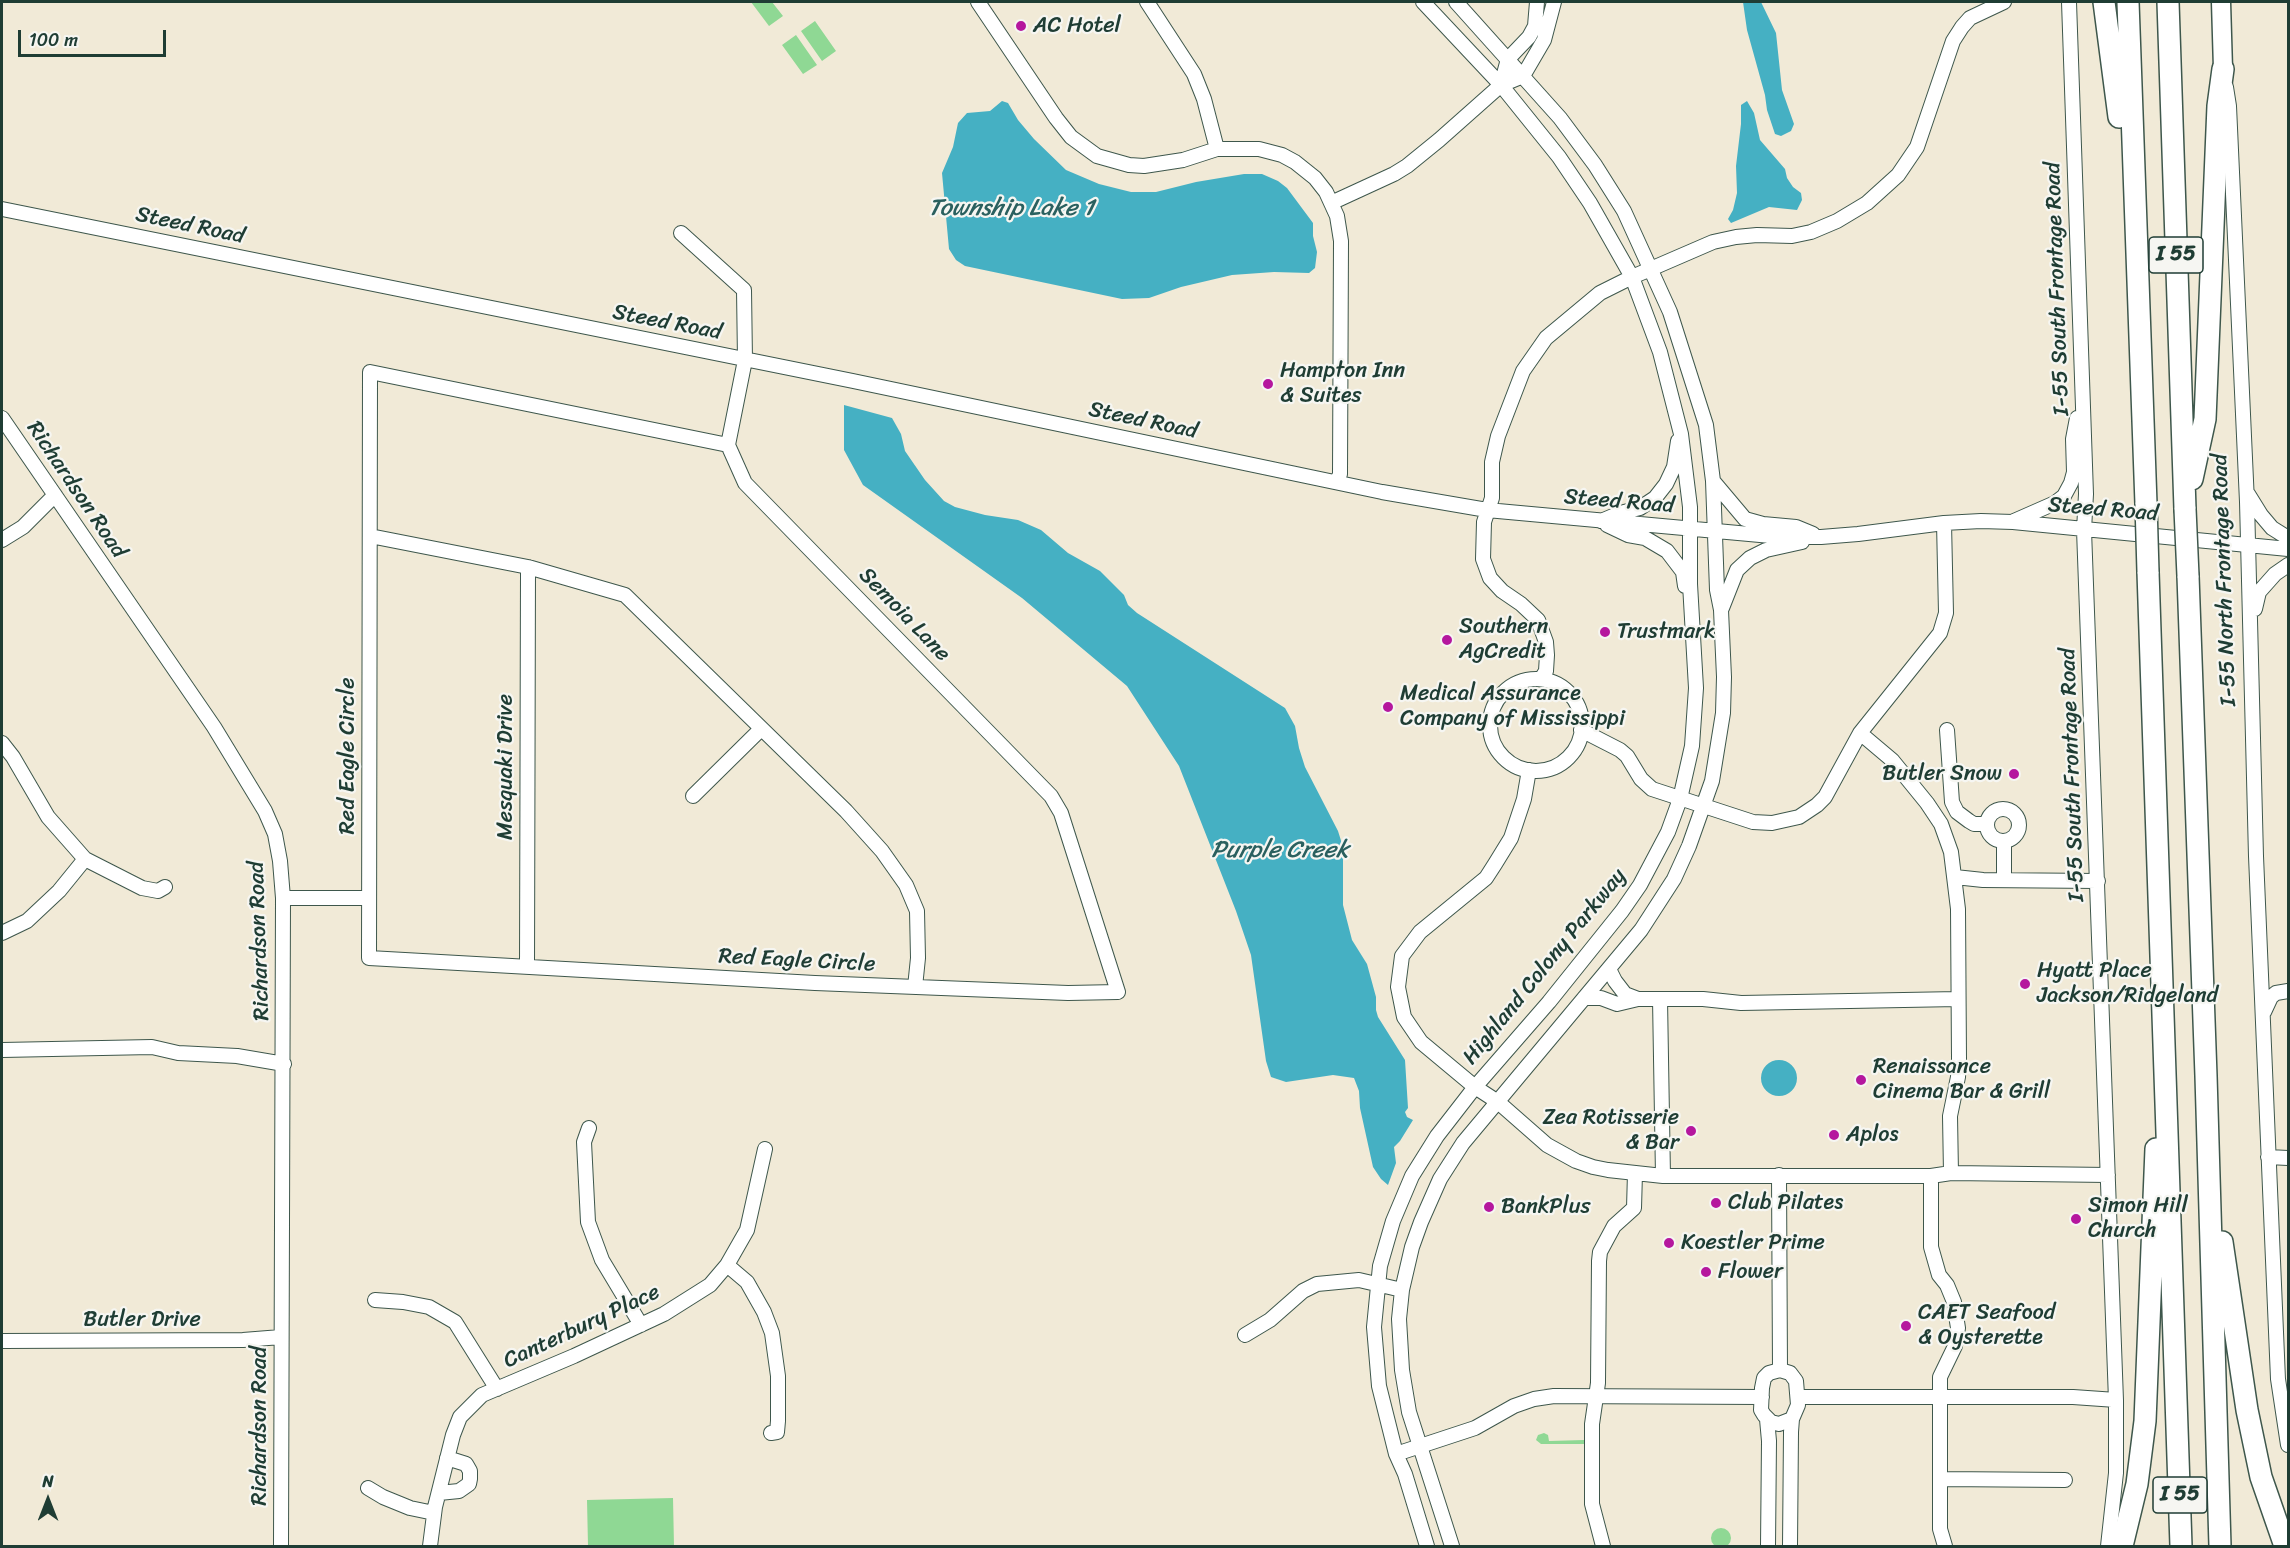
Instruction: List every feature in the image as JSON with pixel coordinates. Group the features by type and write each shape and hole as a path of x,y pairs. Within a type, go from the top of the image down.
{"highway":[{"path":"2104,2 2119,117 2133,156"},
{"name":"I 55","path":"2128,2 2181,1546"},
{"name":"I 55","path":"2168,2 2206,1076 2220,1546"},
{"path":"2185,509 2205,419 2218,106 2223,69"},
{"path":"2122,1546 2137,1484 2145,1421 2156,1160 2161,951"},
{"path":"2206,1076 2223,1247 2247,1410 2261,1477 2285,1546"}],"main road":[{"name":"I-55 North Frontage Road","path":"2221,2 2223,69"}],"street":[{"path":"978,2 1056,118 1071,137 1097,156 1129,165 1144,166 1183,160 1217,148 1248,147 1282,155 1315,178 1331,202 1337,216 1341,250 1340,474 1337,482"},
{"path":"1147,2 1194,74 1204,99 1217,148"},
{"name":"Highland Colony Parkway","path":"1423,2 1501,85 1565,166 1590,203 1632,277 1660,352 1681,434 1690,507 1690,609 1695,699 1692,746 1680,799 1657,855 1641,885 1437,1136 1412,1176 1388,1238 1380,1266 1374,1328 1380,1386 1396,1454 1405,1474 1427,1546"},
{"path":"1452,1546 1409,1412 1402,1371 1399,1319 1402,1290 1421,1222 1440,1179 1462,1143 1609,969 1660,903 1689,846 1704,806 1717,755 1723,713 1724,677 1721,610 1717,590 1713,481 1706,425 1695,384 1670,312 1652,268 1624,211 1595,165 1560,118 1456,2"},
{"path":"1501,85 1508,59 1529,37 1535,26 1537,2"},
{"path":"1331,202 1407,166 1501,85 1523,76 1544,40 1554,2"},
{"path":"1541,679 1546,671 1547,655 1546,642 1538,620 1502,591 1490,578 1484,559 1483,541 1487,510 1492,498 1492,462 1498,436 1523,371 1546,338 1600,293 1632,277 1713,242 1736,237 1791,236 1811,232 1837,221 1867,203 1898,175 1917,147 1953,41 1982,5 2004,2"},
{"name":"I-55 South Frontage Road","path":"2069,2 2086,494 2084,530 2116,1400 2116,1473 2108,1546"},
{"name":"I-55 North Frontage Road","path":"2223,69 2229,106 2246,490 2256,856 2278,1379 2289,1445"},
{"name":"Steed Road","path":"2,209 1382,492 1487,510 1716,532 1821,537 1944,523 2013,522 2248,543 2289,549"},
{"path":"681,233 744,290 744,360 728,445"},
{"name":"Red Eagle Circle","path":"728,445 370,372 369,958 527,968 1068,993"},
{"path":"2013,522 2055,503 2064,496 2074,472 2073,439 2082,396"},
{"name":"Richardson Road","path":"2,418 214,727 266,810 275,834 283,898 281,1546"},
{"path":"1599,522 1640,508 1655,498 1666,484 1674,467 1675,448 1681,434"},
{"name":"Semoia Lane","path":"728,445 746,483 1050,796 1061,813 1118,992 1068,993"},
{"path":"1713,481 1745,519 1763,524 1796,527 1821,537"},
{"path":"2246,490 2250,501 2272,528 2289,538"},
{"path":"2,540 23,527 55,495"},
{"path":"1599,522 1628,535 1645,538 1667,551 1683,572 1690,609"},
{"path":"1581,729 1620,750 1627,756 1641,779 1652,789 1762,824 1799,817 1825,797 1860,733 1940,633 1946,613 1944,523"},
{"path":"370,536 528,567 625,595 846,811 882,851 906,885 917,911 918,958 915,987"},
{"path":"1721,610 1737,570 1750,558 1766,550 1821,537"},
{"path":"2251,626 2259,592 2275,574 2289,565"},
{"name":"Mesquaki Drive","path":"527,968 528,567"},
{"path":"1541,679 1561,687 1575,701 1581,720 1581,729 1576,748 1569,757 1553,767 1529,770 1510,763 1496,750 1492,740 1492,711 1500,696 1507,689 1525,681 1541,679"},
{"path":"693,796 761,729"},
{"path":"1947,730 1952,802 1958,812 1969,821 1974,824 1987,824"},
{"path":"1860,733 1892,760 1941,824 1948,841 1958,909 1959,1059 1958,1077 1950,1116 1950,1173"},
{"path":"2,743 13,757 48,817 85,859 142,888 158,891 165,887"},
{"path":"1529,770 1524,799 1511,838 1483,880 1420,932 1402,956 1398,987 1404,1017 1421,1042 1475,1087 1498,1102 1547,1145 1576,1161 1601,1168 1663,1176 1931,1176 1950,1173 2108,1175"},
{"path":"2005,810 2014,814 2018,824 2018,829 2012,838 2004,841 1989,834 1988,819 1995,811 2005,810"},
{"path":"2004,841 2004,880"},
{"path":"2,933 27,921 59,891 85,859"},
{"path":"1954,877 2004,880 2098,880"},
{"path":"283,898 368,898"},
{"path":"2260,966 2273,982 2289,985"},
{"path":"1609,969 1625,994 1638,999"},
{"path":"2262,1017 2271,997 2276,993 2289,991"},
{"path":"1584,998 1601,998 1617,1004 1638,999 1818,1003 1841,1000 1958,999"},
{"path":"1660,999 1663,1176"},
{"path":"2,1050 152,1047 178,1053 237,1056 284,1064"},
{"path":"589,1128 584,1142 588,1222 602,1260 641,1325"},
{"name":"Canterbury Place","path":"430,1546 434,1513 447,1458 460,1417 482,1395 664,1314 710,1285 727,1265 747,1230 765,1149"},
{"path":"2268,1157 2289,1158"},
{"path":"1603,1546 1592,1504 1592,1424 1598,1374 1599,1261 1600,1252 1610,1232 1634,1208 1635,1173"},
{"path":"1779,1175 1780,1370"},
{"path":"1931,1176 1931,1247 1938,1275 1947,1285 1954,1302 1958,1328 1955,1346 1940,1377 1940,1529 1945,1546"},
{"path":"727,1265 747,1282 764,1312 772,1333 778,1376 778,1421 777,1432 771,1433"},
{"path":"1245,1335 1270,1320 1303,1291 1317,1284 1359,1280 1402,1290"},
{"path":"375,1300 429,1307 454,1322 497,1389"},
{"name":"Butler Drive","path":"2,1341 243,1340 282,1337"},
{"path":"1768,1546 1769,1441 1767,1419 1761,1410 1764,1378 1769,1373 1780,1370 1794,1377 1798,1397 1798,1408 1792,1419 1791,1432 1791,1546"},
{"path":"1396,1454 1475,1428 1514,1406 1534,1399 1554,1396 1762,1397"},
{"path":"1798,1397 2073,1397 2116,1400"},
{"path":"1767,1419 1779,1424 1792,1419"},
{"path":"439,1492 459,1491 469,1484 470,1471 466,1464 447,1458"},
{"path":"1940,1479 2065,1480"},
{"path":"368,1488 410,1508 434,1513"}],"green space":[{"path":"751,2 772,2 783,16 769,26"},
{"path":"815,21 836,51 822,61 801,31"},
{"path":"796,35 817,65 803,74 782,45"},
{"path":"1585,1431 1588,1444 1541,1444 1536,1440 1538,1435 1544,1433 1548,1435 1549,1441 1584,1440"},
{"path":"673,1498 674,1546 588,1546 587,1500"},
{"path":"1721,1528 1728,1531 1731,1538 1728,1545 1721,1548 1714,1545 1711,1538 1714,1531"}],"water":[{"path":"1743,2 1761,2 1776,33 1782,90 1794,124 1791,131 1781,136 1775,134 1767,110 1747,30"},
{"name":"Township Lake 1","path":"1002,101 1008,103 1018,120 1034,139 1066,170 1099,184 1131,192 1156,192 1244,174 1262,174 1278,181 1287,188 1313,223 1317,252 1315,268 1309,273 1274,272 1232,275 1181,287 1149,298 1122,299 965,266 956,260 949,249 942,173 953,147 958,123 967,113 990,111"},
{"path":"1747,101 1754,113 1760,140 1785,169 1787,178 1801,193 1802,200 1797,210 1769,207 1731,223 1728,219 1737,193 1736,166 1741,105"},
{"name":"Purple Creek","path":"844,405 892,418 901,434 905,451 925,480 944,501 955,507 985,515 1018,520 1041,530 1068,553 1100,571 1124,595 1128,605 1137,613 1285,708 1295,726 1305,767 1338,831 1343,847 1343,905 1352,940 1367,964 1376,997 1378,1017 1405,1060 1408,1108 1405,1112 1407,1117 1413,1120 1394,1147 1396,1163 1388,1185 1373,1167 1360,1108 1359,1091 1354,1078 1333,1075 1286,1082 1271,1077 1266,1061 1251,955 1236,911 1179,766 1127,686 1022,598 863,485 844,450"},
{"path":"1779,1060 1792,1065 1797,1078 1792,1091 1779,1096 1766,1091 1761,1078 1766,1065"}],"place":[{"name":"AC Hotel","path":"1021,26"},
{"name":"Hampton Inn & Suites","path":"1268,384"},
{"name":"Trustmark","path":"1605,632"},
{"name":"Southern AgCredit","path":"1447,640"},
{"name":"Medical Assurance Company of Mississippi","path":"1388,707"},
{"name":"Butler Snow","path":"2014,774"},
{"name":"Hyatt Place Jackson/Ridgeland","path":"2025,984"},
{"name":"Renaissance Cinema Bar & Grill","path":"1861,1080"},
{"name":"Zea Rotisserie & Bar","path":"1691,1131"},
{"name":"Aplos","path":"1834,1135"},
{"name":"Club Pilates","path":"1716,1203"},
{"name":"BankPlus","path":"1489,1207"},
{"name":"Simon Hill Church","path":"2076,1219"},
{"name":"Koestler Prime","path":"1669,1243"},
{"name":"Flower","path":"1706,1272"},
{"name":"CAET Seafood & Oysterette","path":"1906,1326"}]}
